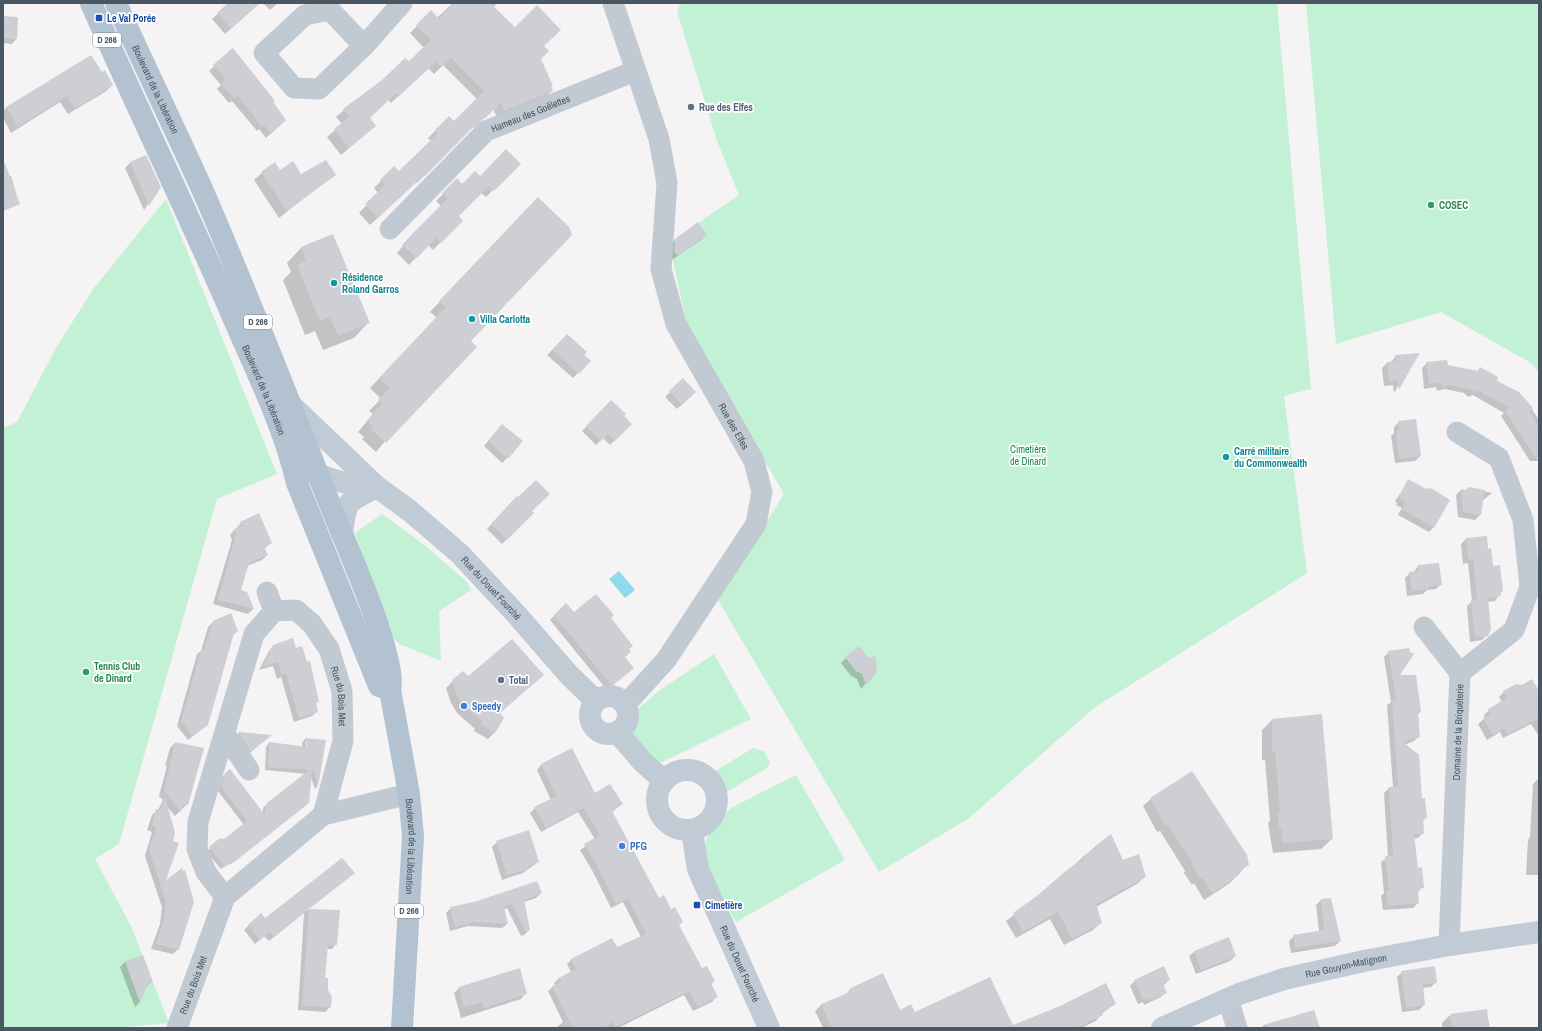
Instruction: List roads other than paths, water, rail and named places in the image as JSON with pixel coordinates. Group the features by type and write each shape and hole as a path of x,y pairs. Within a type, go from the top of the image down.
{"main road":[{"name":"Boulevard de la Libération","path":"91,3 133,99 194,227 255,368 291,458 297,483 379,686 390,690"},
{"name":"Boulevard de la Libération","path":"116,3 202,189 293,407 318,475 367,595 382,641 392,681 390,690 409,794 413,836 402,1028"},
{"name":"Rue du Douet Fourché","path":"293,407 377,487 410,511 460,554 516,614 569,675 596,701"},
{"path":"291,458 318,475 345,484 377,487"},
{"path":"342,534 344,510 349,501 377,487"},
{"path":"608,696 614,697 625,705 628,716 626,722 617,732 611,734 603,733 592,725 590,712 596,701 608,696"},
{"path":"617,732 642,761 664,780"},
{"path":"686,770 696,771 706,776 713,783 717,793 717,807 710,821 702,827 692,831 675,829 666,823 660,814 657,800 659,790 664,780 675,772 686,770"},
{"name":"Rue du Douet Fourché","path":"692,831 698,869 769,1028"},
{"name":"Rue Gouyon-Matignon","path":"1162,1028 1228,999 1284,979 1323,969 1449,945 1539,932"}],"street":[{"path":"364,46 330,10 305,15 264,53 294,88 319,89 364,46 402,3"},
{"name":"Rue des Elfes","path":"613,3 659,139 667,183 661,268 676,324 754,461 762,492 756,524 666,660 625,705"},
{"name":"Hameau des Goëlettes","path":"390,229 486,131 635,71"},
{"name":"Domaine de la Briquèterie","path":"1449,945 1460,673 1514,630 1530,587 1523,520 1499,458 1456,432"},
{"name":"Rue du Bois Met","path":"225,897 206,872 197,849 198,822 254,634 271,602 296,610 312,624 329,649 342,691 344,741 323,814"},
{"path":"1424,627 1460,673"},
{"path":"225,734 249,770"},
{"name":"Rue du Bois Met","path":"177,1028 225,897 323,814 409,794"},
{"path":"1228,999 1237,1028"}],"water":[{"path":"619,571 635,590 625,598 609,579"}],"place":[{"name":"Le Val Porée","path":"99,18"},
{"name":"Rue des Elfes","path":"691,107"},
{"name":"COSEC","path":"1431,205"},
{"name":"Résidence Roland Garros","path":"334,283"},
{"name":"Villa Carlotta","path":"472,319"},
{"name":"Carré militaire du Commonwealth","path":"1226,457"},
{"name":"Tennis Club de Dinard","path":"86,672"},
{"name":"Total","path":"501,680"},
{"name":"Speedy","path":"464,706"},
{"name":"PFG","path":"622,846"},
{"name":"Cimetière","path":"697,905"}],"park label":[{"name":"Cimetière de Dinard","path":"1028,454"}]}
